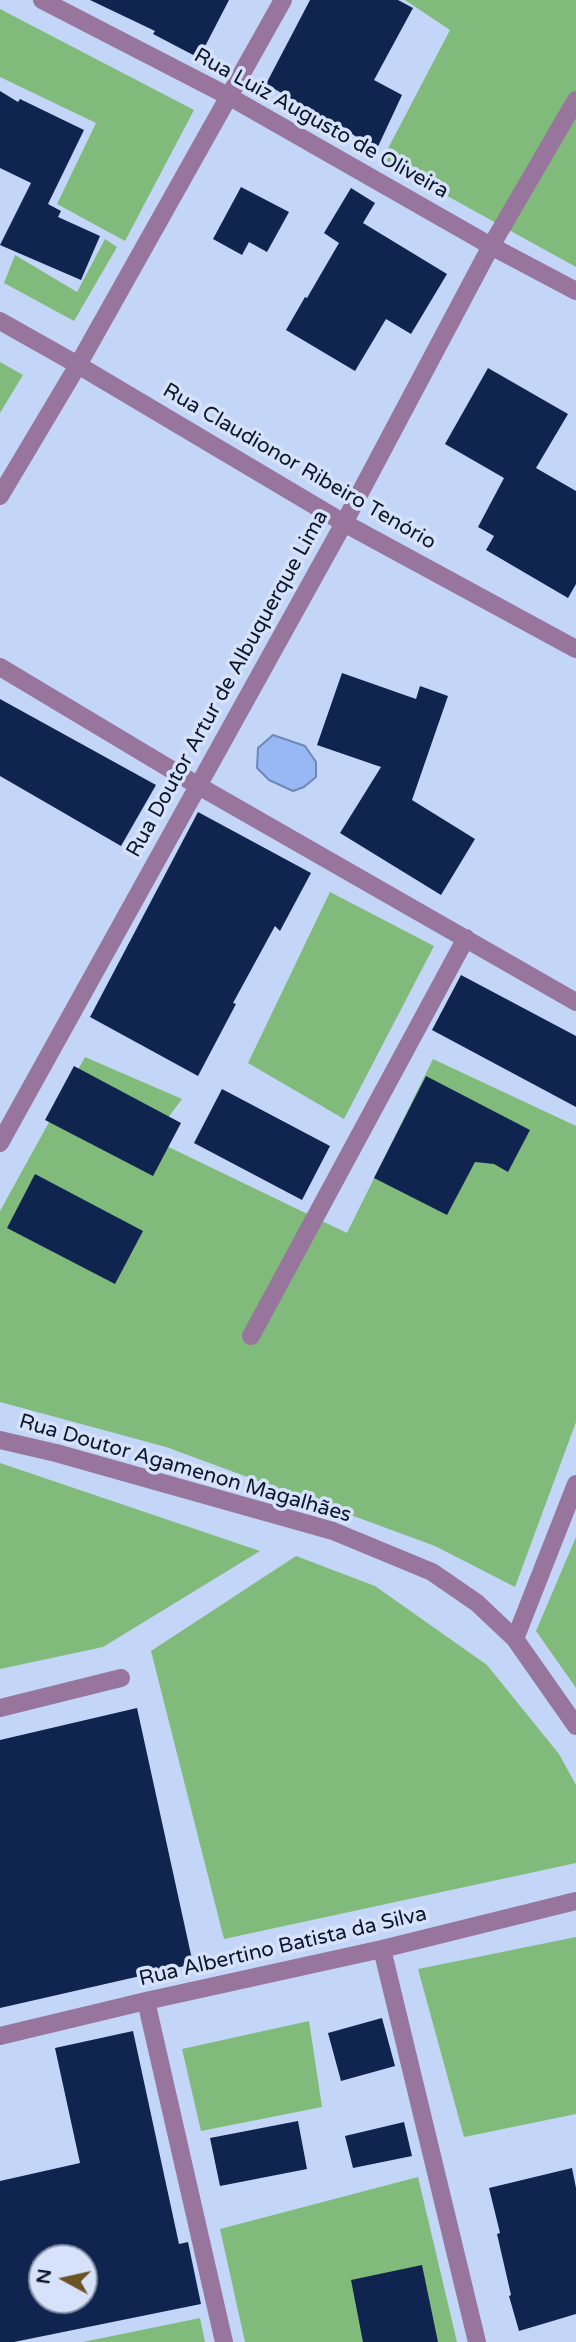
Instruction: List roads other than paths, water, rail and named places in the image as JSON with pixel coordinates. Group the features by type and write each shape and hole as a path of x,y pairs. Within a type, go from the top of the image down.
{"street":[{"name":"Rua Luiz Augusto de Oliveira","path":"42,0 230,97 491,246 576,291"},
{"path":"0,496 78,365 283,0"},
{"name":"Rua Doutor Artur de Albuquerque Lima","path":"0,1143 344,523 491,246 576,100"},
{"name":"Rua Claudionor Ribeiro Tenório","path":"0,321 344,523 576,649"},
{"path":"0,667 197,785 576,1002"},
{"path":"251,1336 466,937"},
{"name":"Rua Doutor Agamenon Magalhães","path":"0,1440 56,1453 333,1531 432,1572 477,1603 515,1639 576,1727"},
{"path":"515,1639 576,1484"},
{"path":"0,1708 121,1678"},
{"name":"Rua Albertino Batista da Silva","path":"0,2036 382,1950 576,1901"},
{"path":"382,1950 477,2342"},
{"path":"146,2001 224,2342"}],"water":[{"path":"273,735 305,746 316,762 316,777 304,787 293,791 269,780 257,768 258,748"}]}
